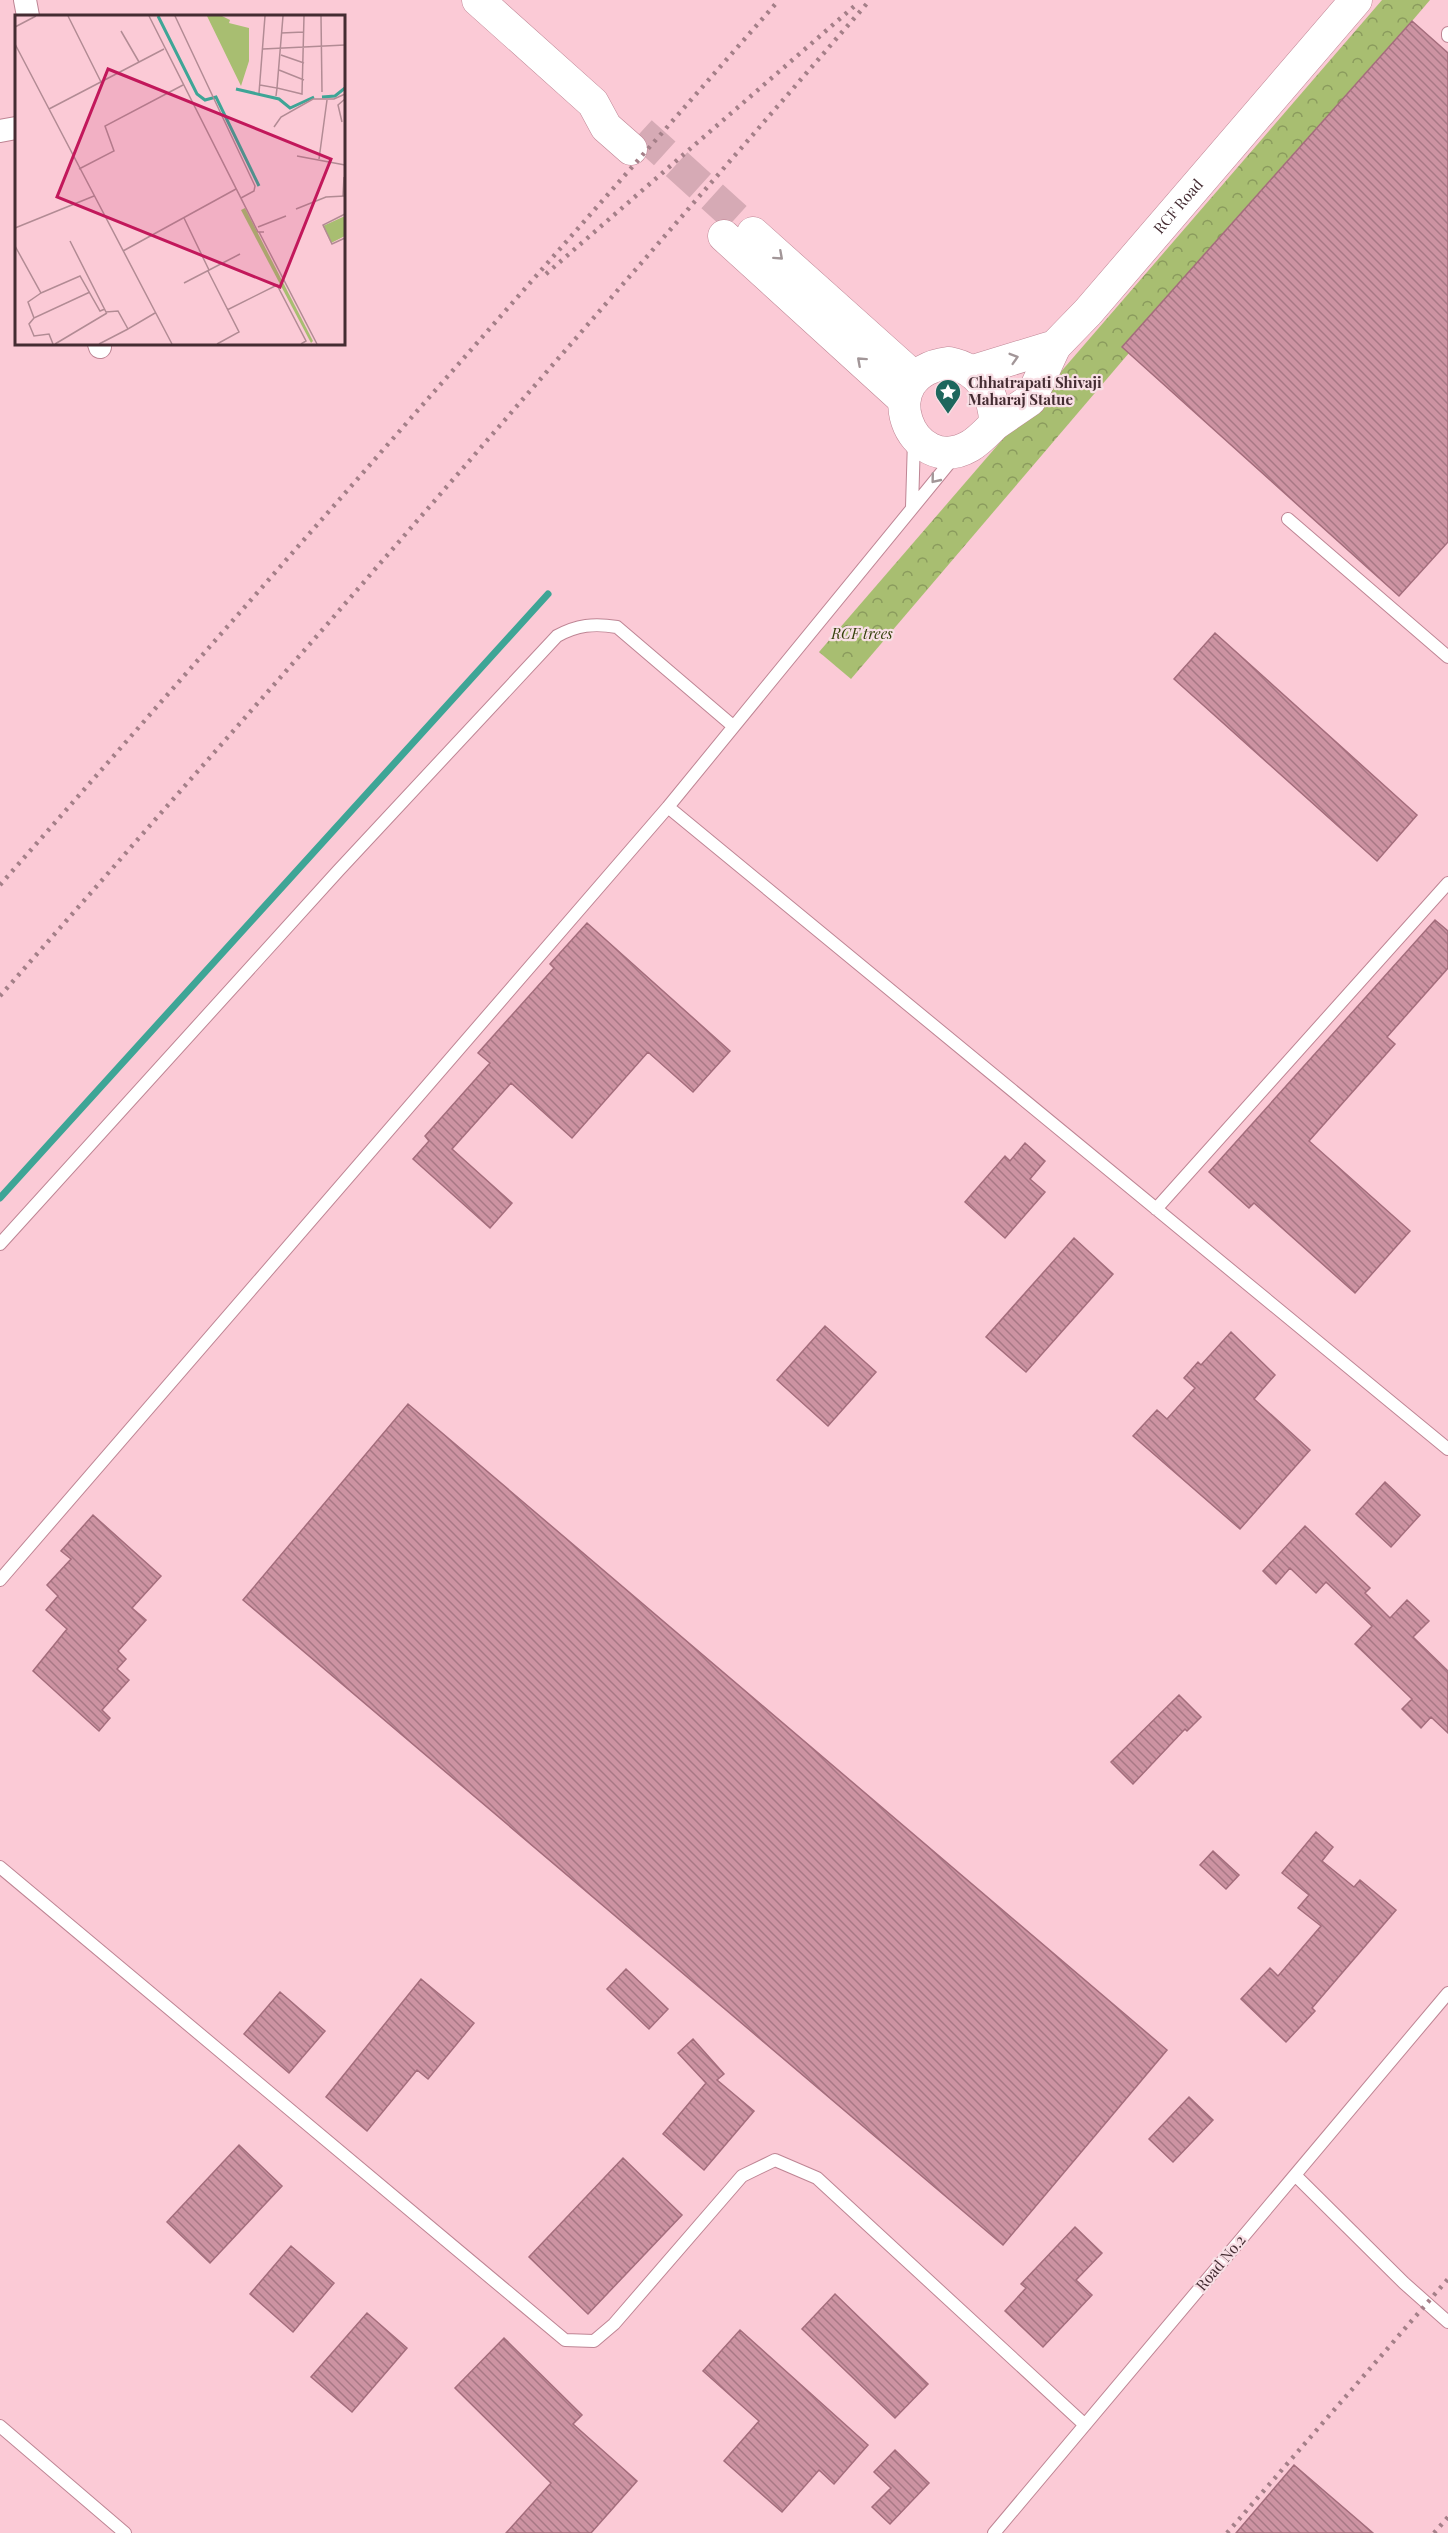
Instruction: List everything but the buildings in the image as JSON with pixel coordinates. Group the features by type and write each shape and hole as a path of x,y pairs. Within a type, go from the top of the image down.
{"street":[{"path":"25,0 28,15"},
{"path":"478,0 592,103 615,112 636,141"},
{"name":"RCF Road","path":"973,371 1055,346 1088,312 1356,0"},
{"path":"0,131 15,128"},
{"path":"730,227 910,389"},
{"path":"994,424 988,391 973,371 949,363 925,370 910,389 906,419 914,436 934,450 959,451 971,446 994,424 1030,400 1055,346"}],"lane":[{"path":"912,508 914,436"},
{"path":"0,1580 668,807 959,451"},
{"path":"1288,519 1448,657"},
{"path":"0,1244 338,871 556,636 575,626 598,624 617,627 733,726"},
{"path":"668,807 1448,1449"},
{"path":"1156,1209 1448,883"},
{"path":"0,1867 565,2340 594,2341 607,2330 742,2176 775,2160 817,2178 1085,2425"},
{"name":"Road No.2","path":"994,2533 1448,1993"},
{"path":"1295,2175 1448,2322"},
{"path":"0,2426 125,2533"}],"green space":[{"name":"RCF trees","path":"1382,0 1430,0 851,679 819,652"}],"waterway":[{"path":"0,1198 548,594"}],"tunnel":[{"path":"641,132 736,218"}],"railway":[{"path":"0,885 779,0"},
{"path":"0,996 330,621 870,0"},
{"path":"546,274 858,3"},
{"path":"1227,2533 1448,2279"},
{"path":"1434,2533 1448,2517"}],"place":[{"name":"Chhatrapati Shivaji Maharaj Statue","path":"948,415"}]}
